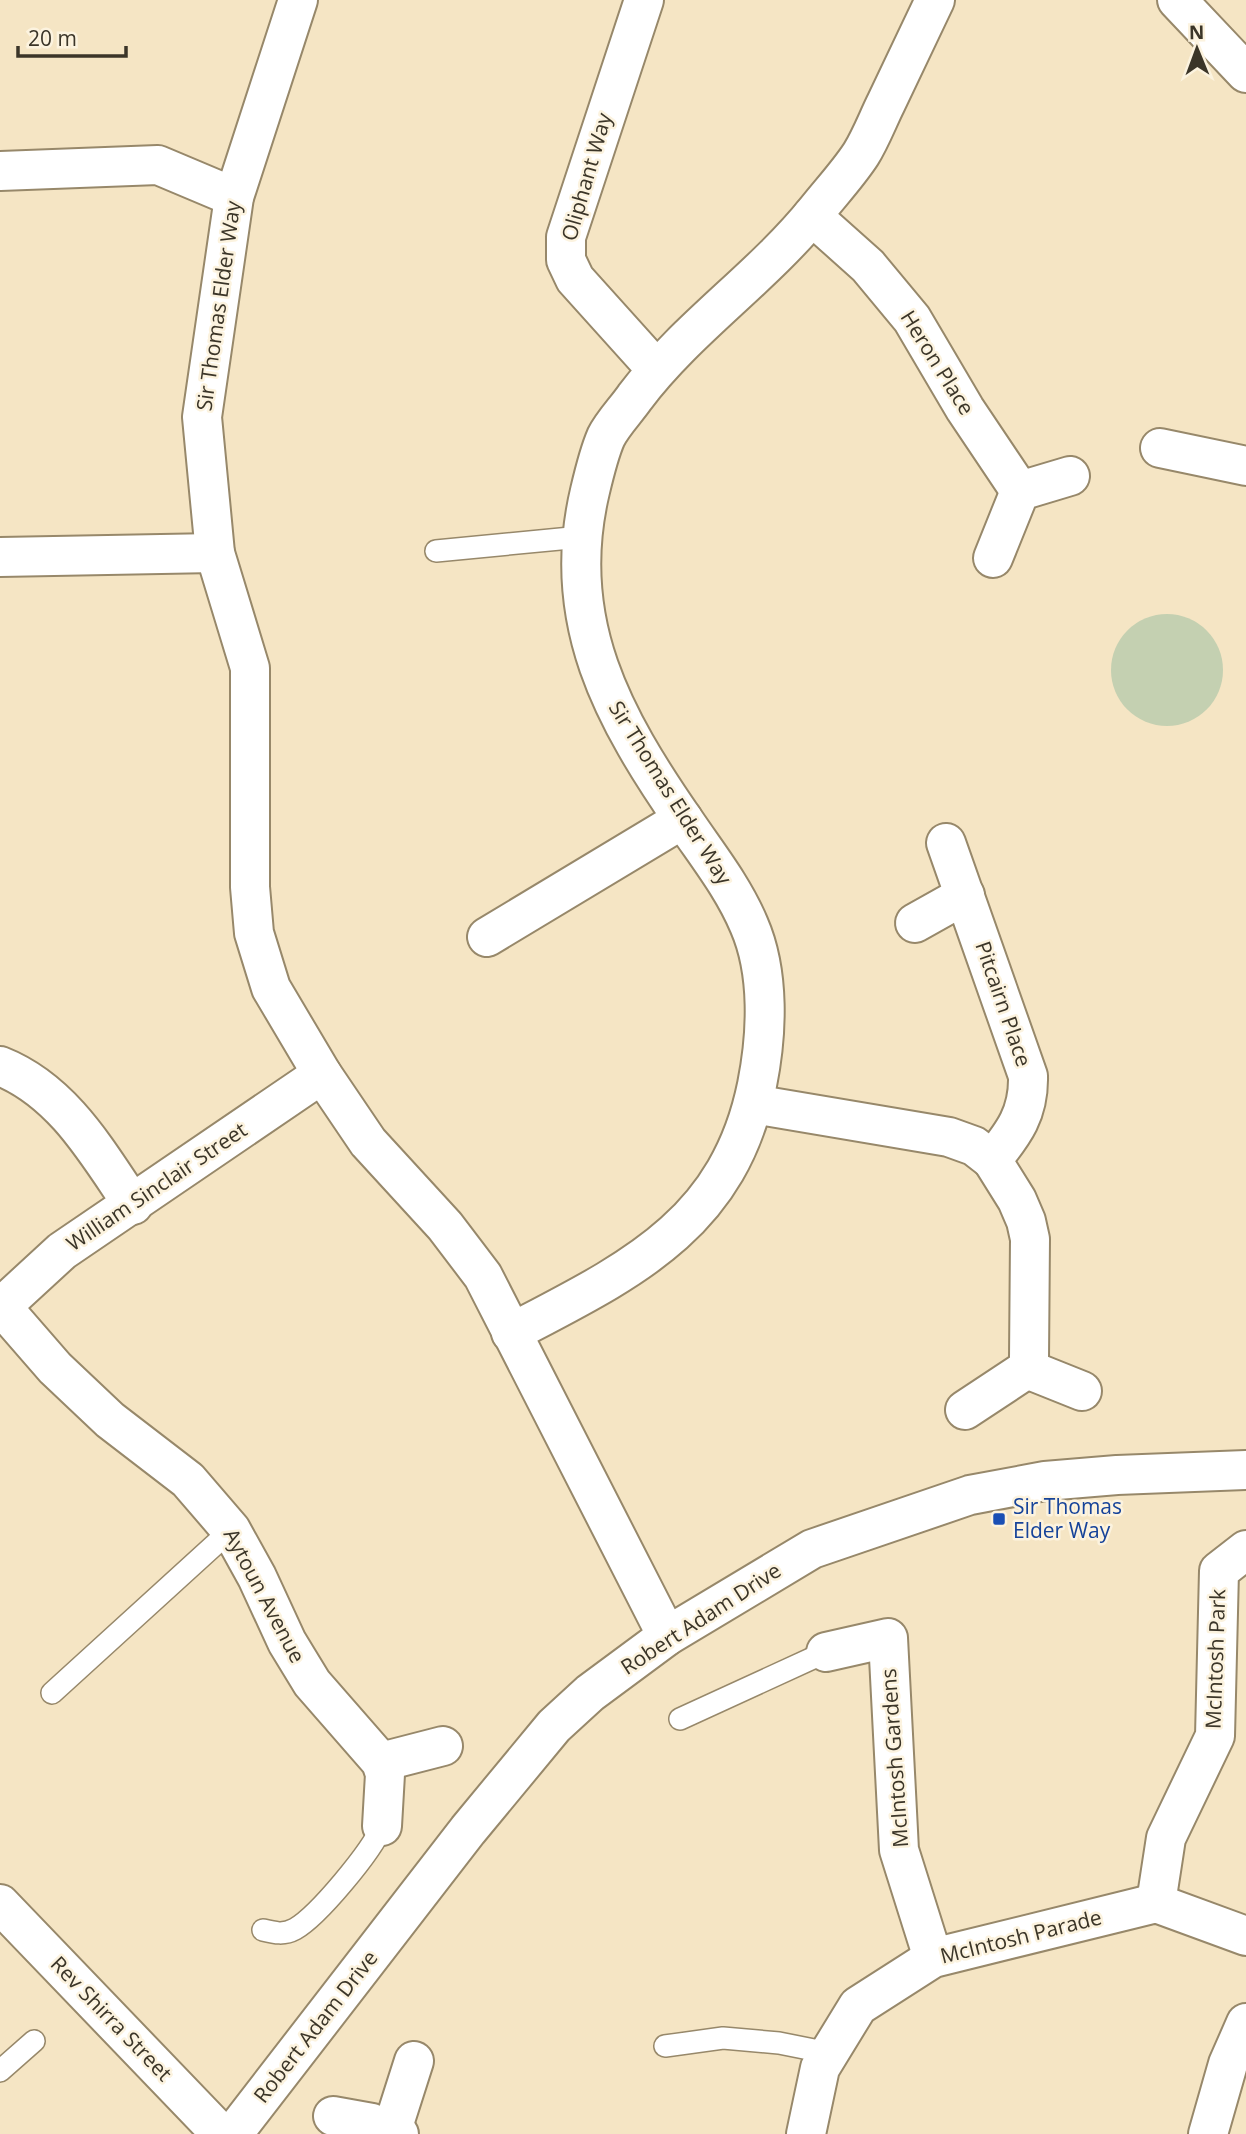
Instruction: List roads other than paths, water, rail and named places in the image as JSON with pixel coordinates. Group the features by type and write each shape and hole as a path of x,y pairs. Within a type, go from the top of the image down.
{"street":[{"name":"Sir Thomas Elder Way","path":"298,0 234,197 202,417 215,553 250,668 250,887 254,933 271,988 322,1074 368,1142 445,1226 483,1276 667,1636"},
{"name":"Oliphant Way","path":"644,0 566,237 566,260 575,279 656,369"},
{"name":"Sir Thomas Elder Way","path":"511,1333 615,1279 691,1220 722,1178 741,1141 753,1104 765,1027 762,974 751,928 720,870 683,820 612,701 595,661 584,616 581,537 590,489 607,435 656,369 812,216 863,152 935,0"},
{"path":"1177,0 1246,73"},
{"path":"0,171 158,165 234,197"},
{"name":"Heron Place","path":"812,216 868,266 912,318 965,409 1020,491"},
{"path":"1160,448 1246,466"},
{"path":"993,558 1020,491 1070,476"},
{"path":"0,557 215,553"},
{"path":"487,937 683,820"},
{"name":"Pitcairn Place","path":"946,843 1028,1076 1028,1100 1022,1120 992,1160"},
{"path":"915,923 965,895"},
{"path":"0,1066 37,1085 58,1104 85,1135 133,1205"},
{"name":"William Sinclair Street","path":"1,1307 62,1251 322,1074"},
{"path":"753,1104 950,1138 974,1146 992,1160 1017,1200 1030,1239 1031,1324 1027,1370"},
{"name":"Aytoun Avenue","path":"1,1307 55,1368 110,1420 188,1480 231,1530 257,1577 287,1642 312,1683 381,1762"},
{"path":"1027,1370 1082,1391"},
{"path":"965,1410 1027,1370"},
{"name":"Robert Adam Drive","path":"233,2134 468,1830 547,1735 590,1693 667,1636 812,1549 970,1495 1093,1477 1246,1470"},
{"name":"McIntosh Park","path":"1156,1903 1166,1838 1215,1737 1233,1560"},
{"name":"McIntosh Gardens","path":"827,1652 888,1638 899,1850 933,1958"},
{"path":"382,1826 385,1774 381,1762 443,1746"},
{"path":"1156,1903 1246,1936"},
{"name":"McIntosh Parade","path":"806,2134 820,2068 858,2006 933,1958 1156,1903"},
{"name":"Rev Shirra Street","path":"0,1904 221,2134"},
{"path":"1208,2134 1228,2064 1246,2023"},
{"path":"333,2116 396,2132 414,2061"}],"lane":[{"path":"436,551 581,537"},
{"path":"52,1693 231,1530"},
{"path":"680,1719 827,1652"},
{"path":"263,1930 280,1934 306,1921 374,1845 382,1826"},
{"path":"665,2046 723,2038 779,2043 829,2053"},
{"path":"0,2071 34,2041"}],"place":[{"name":"Sir Thomas Elder Way","path":"999,1519"}]}
